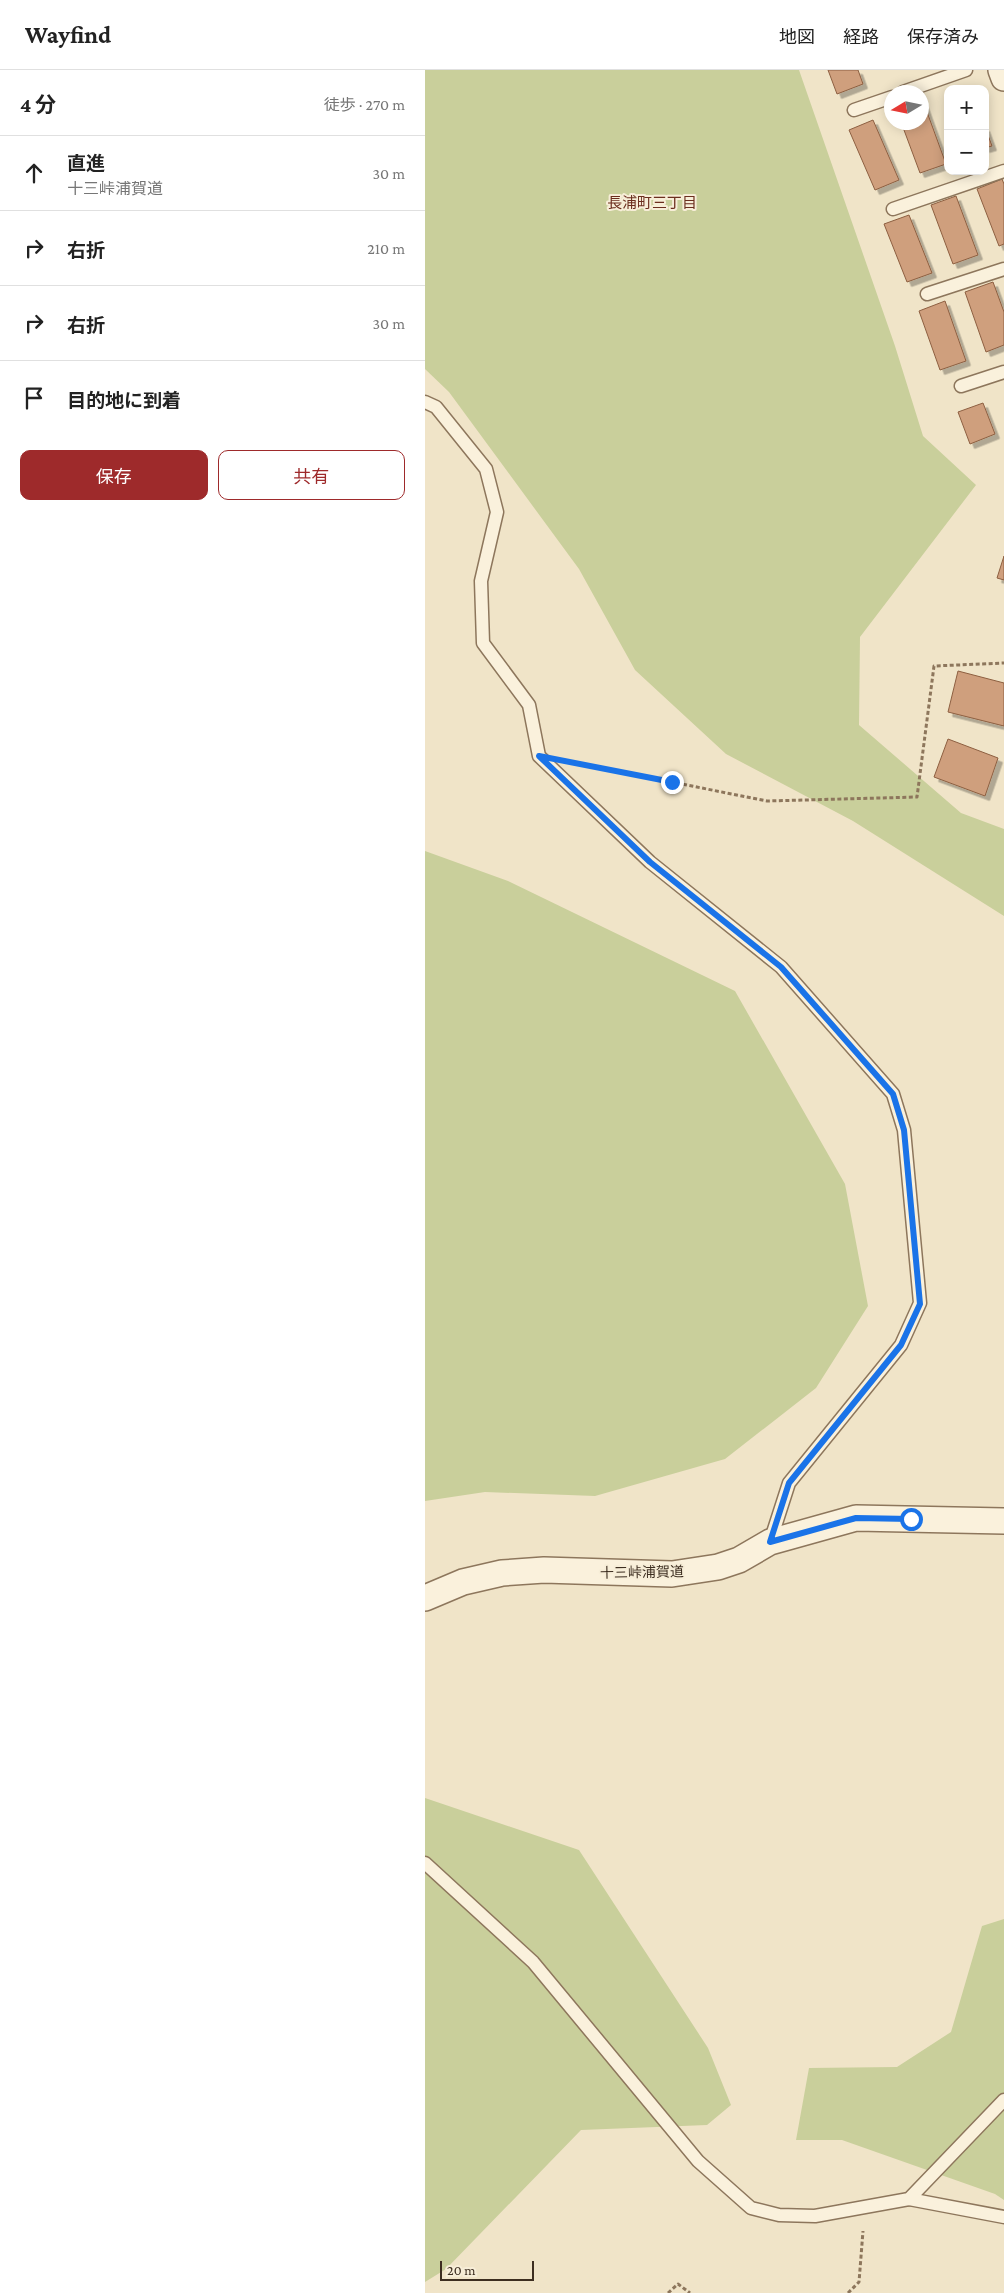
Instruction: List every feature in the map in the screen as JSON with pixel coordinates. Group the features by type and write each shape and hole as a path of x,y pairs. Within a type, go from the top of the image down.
{"street":[{"path":"1001,70 1004,78"},
{"name":"十三峠浦賀道","path":"425,1598 463,1582 501,1572 544,1570 672,1574 718,1567 739,1560 770,1542 856,1518 1004,1521"}],"lane":[{"path":"923,85 966,70"},
{"path":"854,110 884,99"},
{"path":"893,209 1004,171"},
{"path":"927,294 1004,269"},
{"path":"961,386 1004,372"},
{"path":"425,402 436,407 486,469 497,512 481,581 483,643 529,705 539,756 650,862 781,967 893,1094 904,1130 920,1304 901,1345 789,1483 770,1542"},
{"path":"425,1863 533,1962 698,2161 751,2208 779,2215 815,2216 909,2199 1004,2217"},
{"path":"909,2199 1004,2100"}],"path":[{"path":"539,756 767,801 917,797 934,666 1004,663"},
{"path":"848,2293 859,2282 865,2207"},
{"path":"668,2293 678,2284 691,2293"}],"green space":[{"path":"425,70 799,70 895,346 923,436 976,485 860,637 859,725 961,813 1004,829 1004,916 853,821 726,754 635,670 579,569 449,392 425,369"},
{"path":"425,851 508,881 735,991 845,1184 868,1306 816,1388 725,1459 595,1496 485,1492 425,1501"},
{"path":"425,1798 579,1850 708,2048 731,2105 707,2125 581,2130 446,2269 425,2282"},
{"path":"1004,1919 1004,2200 995,2194 842,2140 796,2140 809,2068 897,2067 951,2032 982,1926"}],"building":[{"path":"828,70 858,70 863,84 837,94"},
{"path":"929,117 944,159 944,165 920,173 904,130 929,130"},
{"path":"873,120 899,180 875,190 849,130"},
{"path":"1002,179 1004,184 1004,244 999,246 977,189"},
{"path":"956,196 978,255 953,264 931,205"},
{"path":"909,215 932,273 907,282 884,224"},
{"path":"993,282 1004,312 1004,345 986,352 965,292"},
{"path":"945,301 966,361 940,370 919,311"},
{"path":"983,403 995,434 970,444 958,412"},
{"path":"1004,556 1004,580 997,578"},
{"path":"958,671 1004,683 1004,726 948,712"},
{"path":"948,739 998,758 985,796 934,777"}],"district":[{"name":"長浦町三丁目","path":"652,203"}],"route":[{"path":"672,782 539,756 650,862 781,967 893,1094 904,1130 920,1304 901,1345 789,1483 770,1542 856,1518 911,1519"}]}
